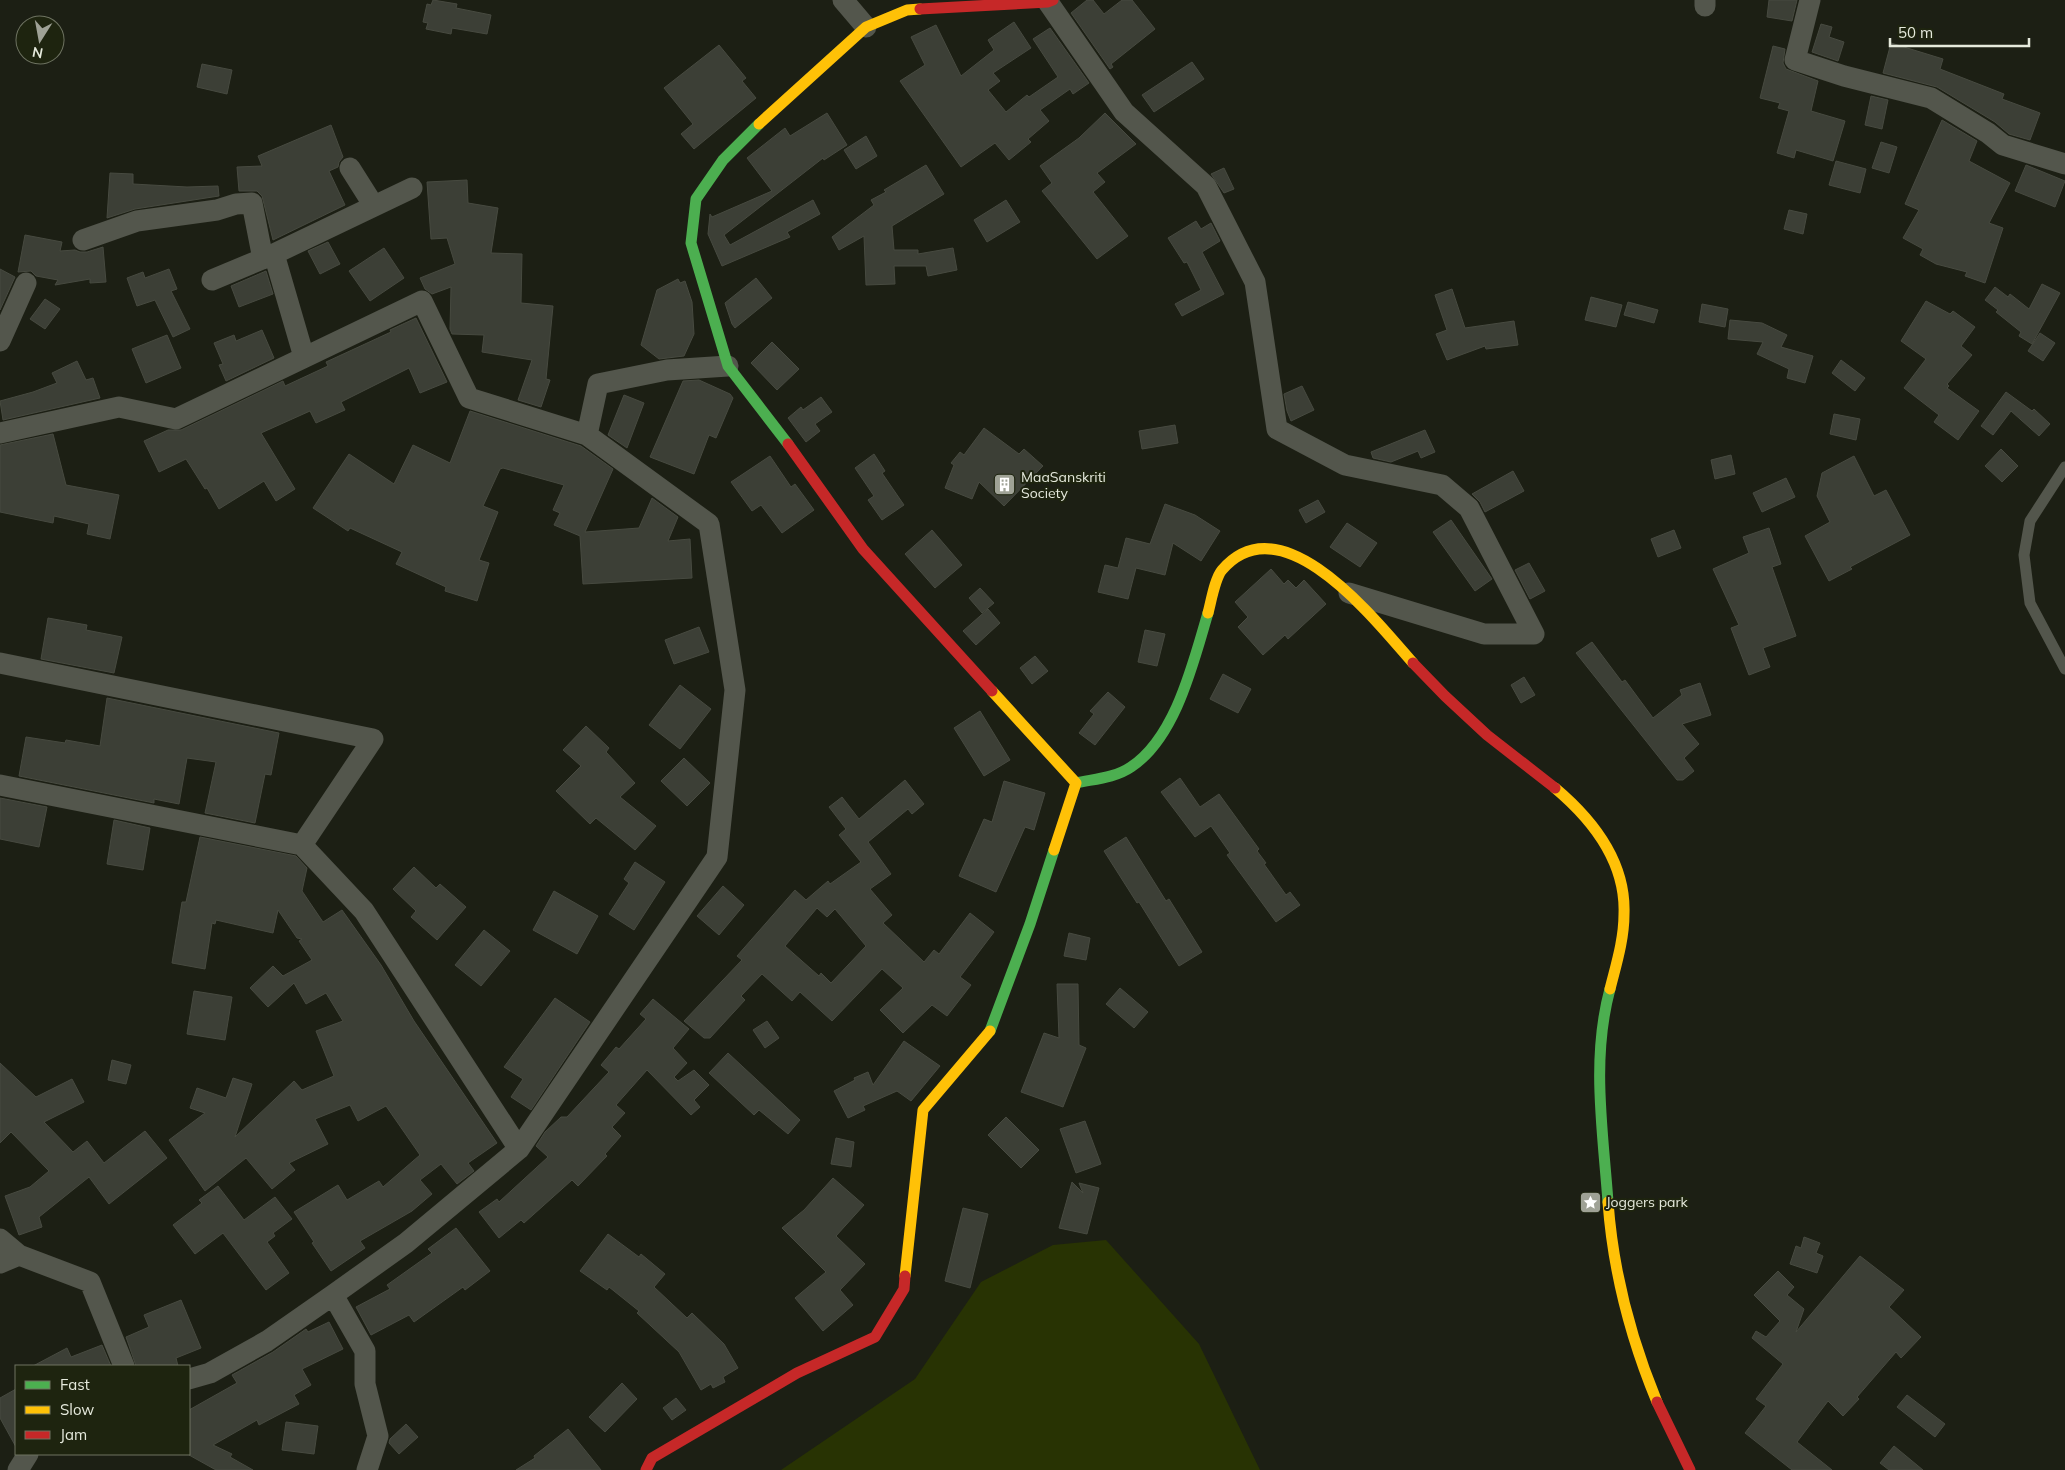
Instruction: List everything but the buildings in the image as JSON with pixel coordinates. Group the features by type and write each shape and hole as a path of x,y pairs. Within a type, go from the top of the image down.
{"main road":[{"path":"1050,1 907,10 866,27 774,109 723,160 696,199 691,243 728,366 779,431 863,549 1076,783"},
{"path":"1076,783 1109,777 1131,767 1148,755 1163,734 1189,675 1221,571 1241,553 1254,549 1284,549 1296,554 1321,570 1346,592 1445,696 1500,746 1546,779 1581,808 1606,845 1618,871 1625,901 1625,927 1600,1035 1599,1078 1612,1240 1625,1304 1651,1390 1690,1470"},
{"path":"631,1470 797,1372 875,1337 904,1289 924,1110 989,1033 1030,924 1076,783"},
{"path":"646,1470 652,1458"}],"street":[{"path":"842,0 866,27"},
{"path":"1810,0 1795,60 1844,76 1931,98 1988,133 2003,145 2065,164"},
{"path":"1050,1 1124,112 1206,186 1255,282 1277,428 1345,465 1442,485 1469,508 1534,634 1484,634 1346,592"},
{"path":"350,168 374,206"},
{"path":"212,280 268,257 412,188"},
{"path":"83,240 137,220 217,210 236,204 252,203 268,257 304,357"},
{"path":"0,341 26,283"},
{"path":"0,433 119,407 176,419 422,301 469,398 587,435 709,524 735,690 717,857 519,1149 406,1243 333,1295 267,1341 210,1372 190,1379"},
{"path":"587,435 598,384 667,370 728,366"},
{"path":"0,663 374,739 302,845"},
{"path":"0,785 302,845 364,911 519,1149"},
{"path":"0,1239 9,1259 90,1282 124,1365"},
{"path":"333,1295 365,1351 365,1384 378,1436 367,1470"},
{"path":"18,1470 27,1455"}],"lane":[{"path":"2065,467 2030,520 2024,555 2030,603 2065,669"}],"green space":[{"path":"1106,1240 1199,1344 1260,1470 781,1470 915,1379 981,1282 1053,1245"}],"traffic: fast":[{"path":"759,124 723,160 696,199 691,243 728,366 788,444"},
{"path":"1076,783 1111,776 1125,771 1147,754 1160,737 1181,698 1208,613"},
{"path":"990,1031 1030,924 1054,850"},
{"path":"1608,1202 1601,1122 1600,1068 1604,1015 1610,989"}],"traffic: slow":[{"path":"759,124 866,27 907,10 920,9"},
{"path":"1208,613 1215,584 1222,570 1246,552 1272,549 1299,558 1326,574 1376,621 1413,663"},
{"path":"992,691 1076,783 1054,850"},
{"path":"1555,788 1569,800 1594,828 1605,844 1619,877 1623,895 1624,924 1610,989"},
{"path":"905,1276 923,1110 990,1031"},
{"path":"1608,1202 1614,1254 1631,1329 1657,1402"}],"traffic: jam":[{"path":"920,9 1048,2 1053,0"},
{"path":"788,444 863,549 992,691"},
{"path":"1413,663 1487,735 1555,788"},
{"path":"646,1470 652,1458 797,1373 875,1337 904,1289 905,1276"},
{"path":"1657,1402 1690,1470"}],"place":[{"name":"MaaSanskriti Society","path":"1005,485"},
{"name":"Joggers park","path":"1590,1202"}]}
